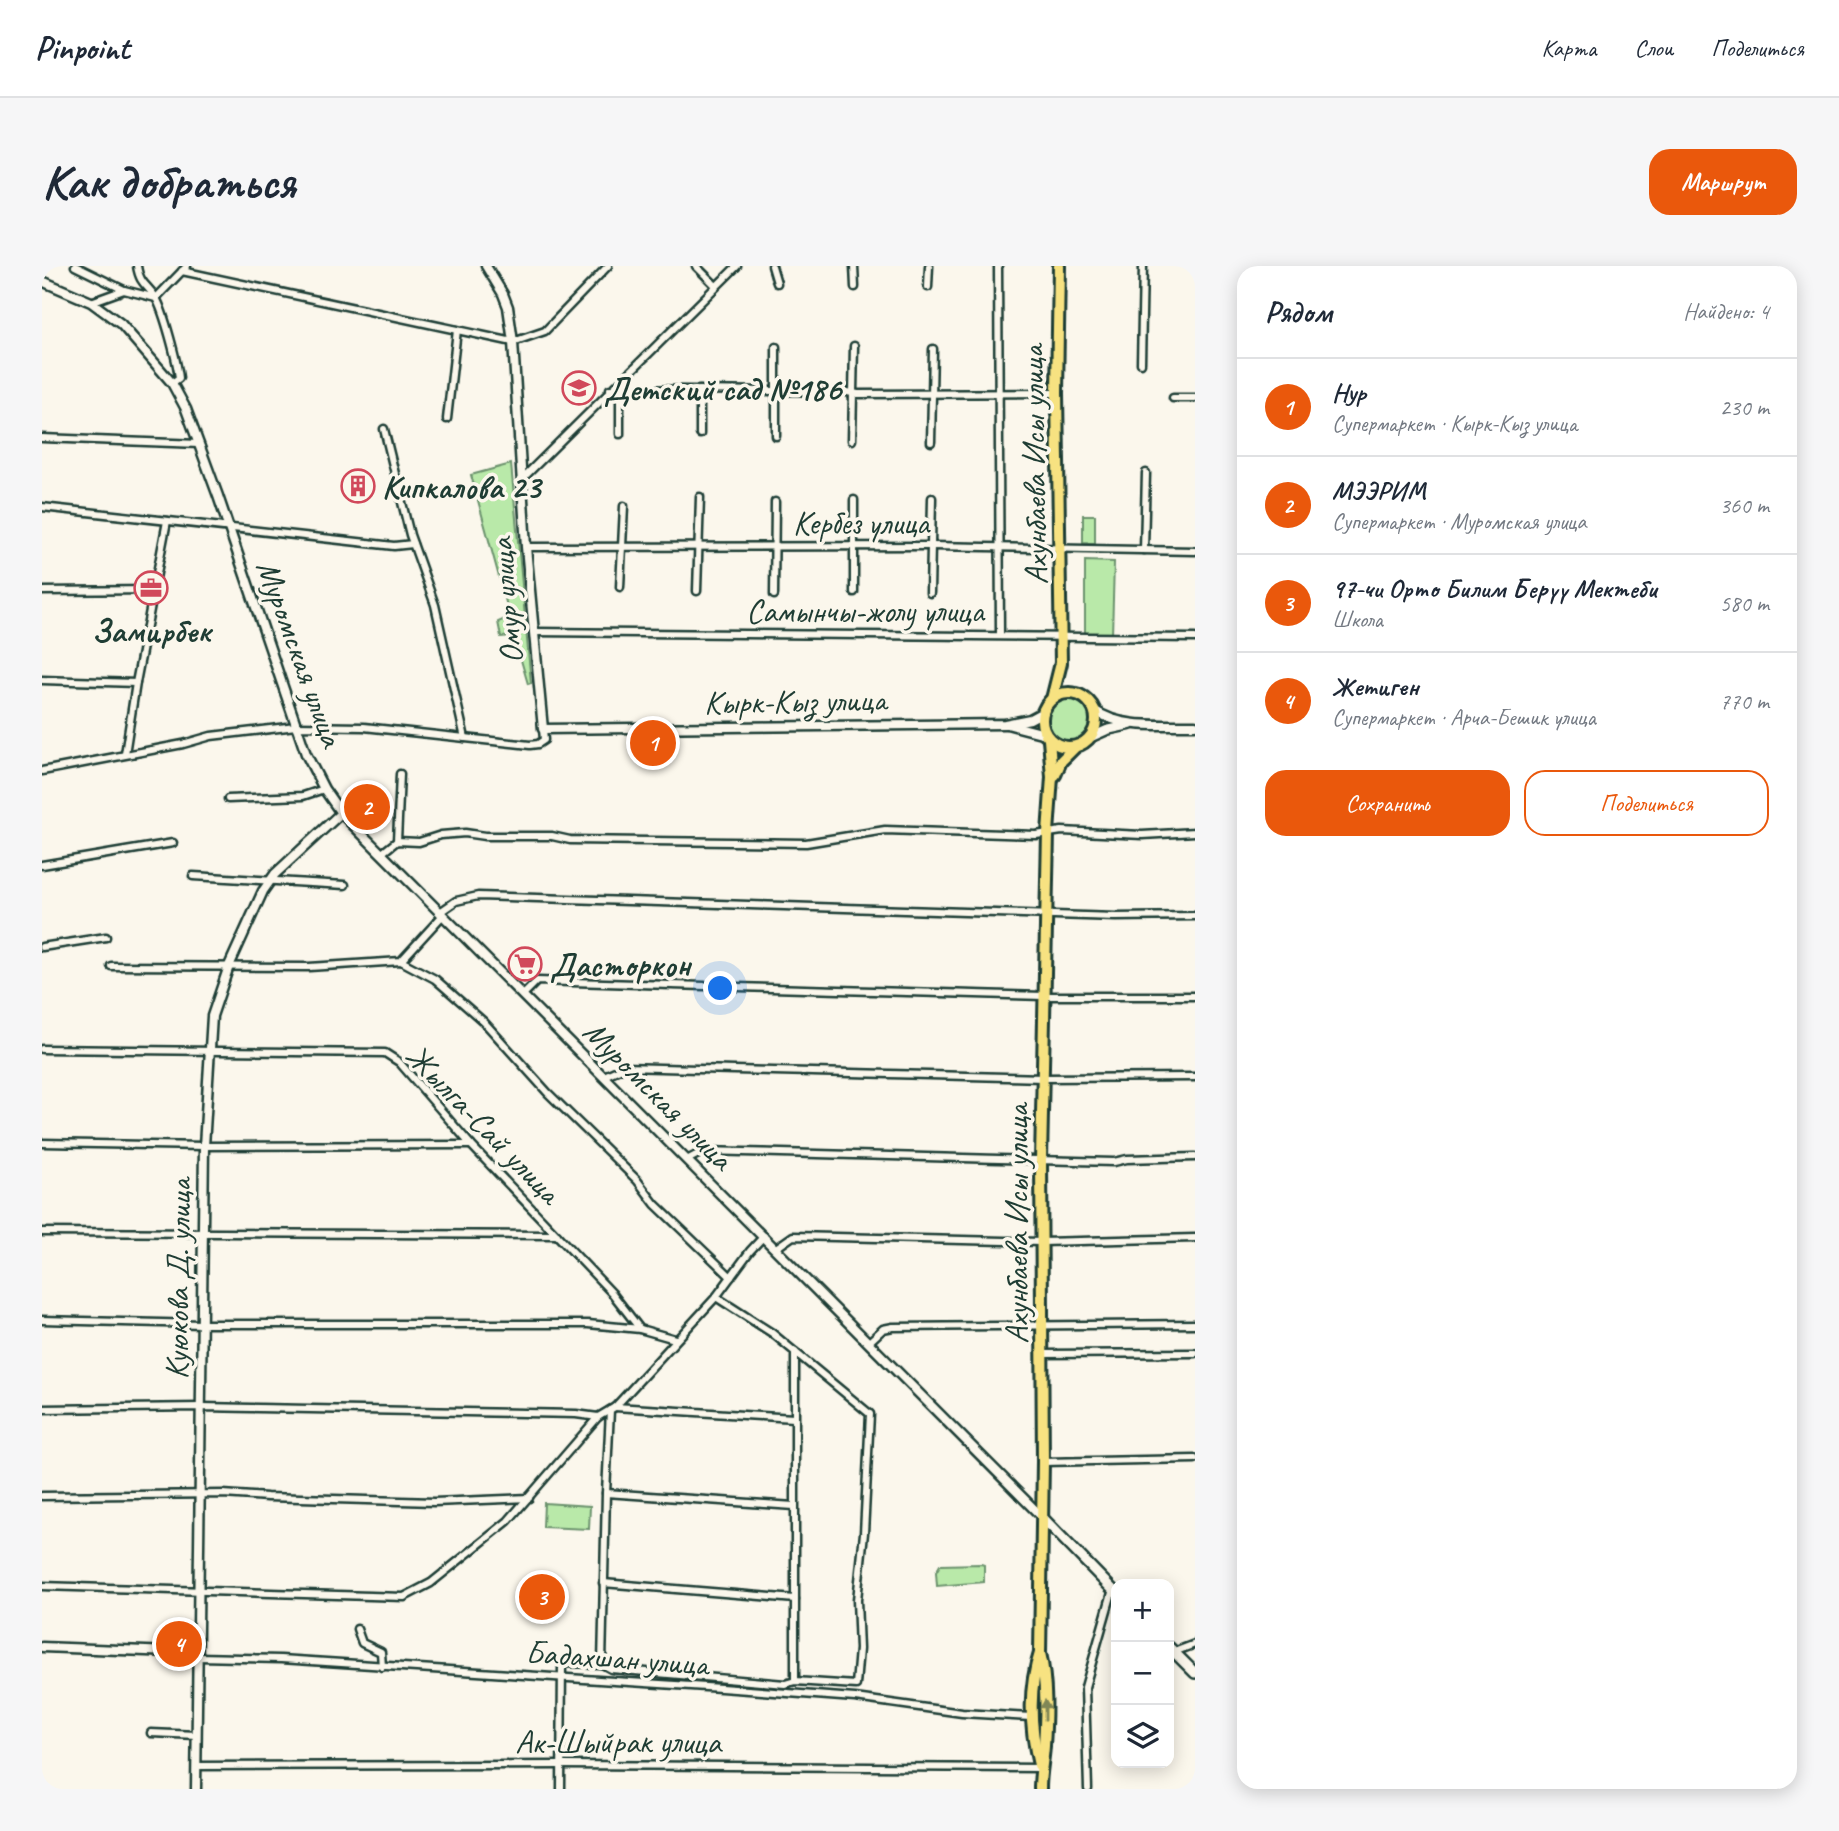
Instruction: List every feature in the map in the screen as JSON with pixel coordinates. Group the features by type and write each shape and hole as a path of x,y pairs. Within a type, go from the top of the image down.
{"main road":[{"name":"Ахунбаева Исы улица","path":"1052,699 1061,663 1057,393 1059,266"},
{"name":"Ахунбаева Исы улица","path":"1061,663 1068,684 1075,694"},
{"path":"1062,694 1075,694 1086,700 1094,710 1096,722 1089,738 1075,747 1062,747 1047,736 1042,724 1043,712 1052,699 1062,694"},
{"name":"Ахунбаева Исы улица","path":"1040,1789 1040,1768 1031,1717 1035,1671 1040,1653 1043,1462 1041,1160 1051,795 1047,736"},
{"name":"Ахунбаева Исы улица","path":"1051,795 1061,761 1075,747"},
{"name":"Муромская улица","path":"1042,1517 1111,1588"},
{"path":"1174,1652 1195,1673"},
{"name":"Ахунбаева Исы улица","path":"1040,1653 1045,1671 1044,1749 1040,1768"}],"street":[{"path":"75,266 124,290 156,298"},
{"path":"137,266 139,280 156,298 177,363 179,378 172,383"},
{"name":"Омур улица","path":"486,266 508,307 513,342 526,547 543,729"},
{"path":"156,298 185,269 513,342 545,331 608,266"},
{"path":"696,266 716,286"},
{"path":"522,479 737,266"},
{"path":"772,266 777,283"},
{"path":"854,266 855,287"},
{"path":"928,287 929,266"},
{"path":"998,266 1000,635"},
{"path":"1140,363 1143,266"},
{"name":"Муромская улица","path":"42,281 91,302 121,324 172,383 186,409 199,444 306,754 324,789 341,813 1042,1517"},
{"path":"91,302 124,290"},
{"path":"447,419 457,330"},
{"path":"852,440 854,346"},
{"path":"776,347 776,436"},
{"path":"931,442 933,349"},
{"path":"610,389 931,394 1057,393"},
{"path":"620,389 620,434"},
{"path":"699,434 700,390"},
{"path":"1173,398 1195,398"},
{"path":"384,429 402,509 435,605 465,738"},
{"path":"42,438 199,444"},
{"path":"1144,550 1146,473"},
{"path":"697,592 700,497"},
{"path":"930,593 932,498"},
{"path":"854,500 854,592"},
{"path":"774,595 775,502"},
{"path":"620,587 624,506"},
{"path":"42,507 394,546 413,544"},
{"path":"125,754 167,521"},
{"name":"Кербез улица","path":"526,547 931,546 1195,551"},
{"path":"42,591 155,590"},
{"name":"Самынчы-жолу улица","path":"534,632 1195,638"},
{"path":"42,680 136,683"},
{"path":"1094,710 1108,718 1136,724 1195,725"},
{"name":"Кырк-Кыз улица","path":"543,729 1004,724 1030,719 1043,712"},
{"name":"Кырк-Кыз улица","path":"1004,724 1047,736"},
{"path":"1089,738 1107,730 1136,724"},
{"path":"42,771 183,744 211,736 296,726 364,727 530,745 544,740 543,729"},
{"path":"397,841 400,774"},
{"path":"228,799 303,796 324,789"},
{"name":"Куюкова Д. улица","path":"196,1789 204,1146 212,1016 229,965 263,891 271,880 341,813"},
{"path":"382,853 397,841 419,842 441,835 465,833 485,836 552,836 570,840 806,843 885,830 1036,835 1062,831 1142,835 1195,832"},
{"path":"42,865 173,843"},
{"path":"194,876 345,885"},
{"path":"401,961 456,901 478,896 1116,917 1195,916"},
{"path":"42,947 106,937"},
{"path":"111,966 309,967 401,961 435,979 474,1013 548,1093 637,1181 655,1204 731,1277"},
{"path":"524,994 537,981 1044,996 1195,996"},
{"name":"Жылга-Сай улица","path":"42,1049 385,1053 399,1062 471,1145 612,1293 640,1328"},
{"path":"604,1076 624,1067 1043,1077 1195,1077"},
{"path":"42,1143 204,1146 471,1145"},
{"path":"687,1160 704,1151 1114,1162 1127,1159 1195,1157"},
{"path":"42,1232 557,1235"},
{"path":"42,1586 404,1597 431,1583 508,1521 598,1418 612,1409 716,1297 764,1236"},
{"path":"776,1248 793,1236 1042,1242 1195,1238"},
{"path":"561,1789 562,1663 602,1664 611,1669 785,1684 795,1681 856,1685 859,1649 857,1600 864,1533 870,1414 772,1334 716,1297"},
{"path":"42,1320 202,1324 588,1324 640,1328 675,1339"},
{"path":"869,1342 883,1329 893,1326 1195,1324"},
{"path":"795,1352 795,1681"},
{"path":"1042,1354 1195,1353"},
{"path":"42,1409 202,1407 576,1414 598,1418"},
{"path":"612,1409 794,1418"},
{"path":"602,1664 606,1493 612,1409"},
{"path":"1043,1462 1195,1459"},
{"path":"606,1493 794,1506"},
{"path":"42,1496 201,1494 434,1502 529,1498"},
{"path":"603,1583 795,1599"},
{"path":"1088,1789 1085,1687 1111,1601"},
{"path":"357,1629 362,1643 381,1652 382,1662"},
{"path":"1174,1649 1195,1644"},
{"path":"42,1647 198,1655"},
{"name":"Бадахшан улица","path":"198,1655 382,1662 855,1698 962,1713 1031,1717"},
{"path":"151,1734 197,1735"},
{"name":"Ак-Шыйрак улица","path":"196,1766 1040,1768"}],"green space":[{"path":"511,464 531,683 528,684 514,636 501,637 498,622 510,617 471,475"},
{"path":"1083,515 1095,515 1095,544 1083,543"},
{"path":"1085,561 1114,562 1112,636 1085,636"},
{"path":"1069,698 1084,705 1091,720 1084,735 1069,742 1054,735 1047,720 1054,705"},
{"path":"544,1503 590,1506 589,1529 543,1527"},
{"path":"940,1565 984,1565 984,1582 937,1586 936,1572"}],"place":[{"name":"Детский сад №186","path":"579,388"},
{"name":"Кипкалова 23","path":"358,486"},
{"name":"Замирбек","path":"151,588"},
{"name":"Нур","path":"653,743"},
{"name":"МЭЭРИМ","path":"367,807"},
{"name":"Дасторкон","path":"525,964"},
{"name":"97-чи Орто Билим Берүү Мектеби","path":"542,1597"},
{"name":"Жетиген","path":"179,1644"}]}
